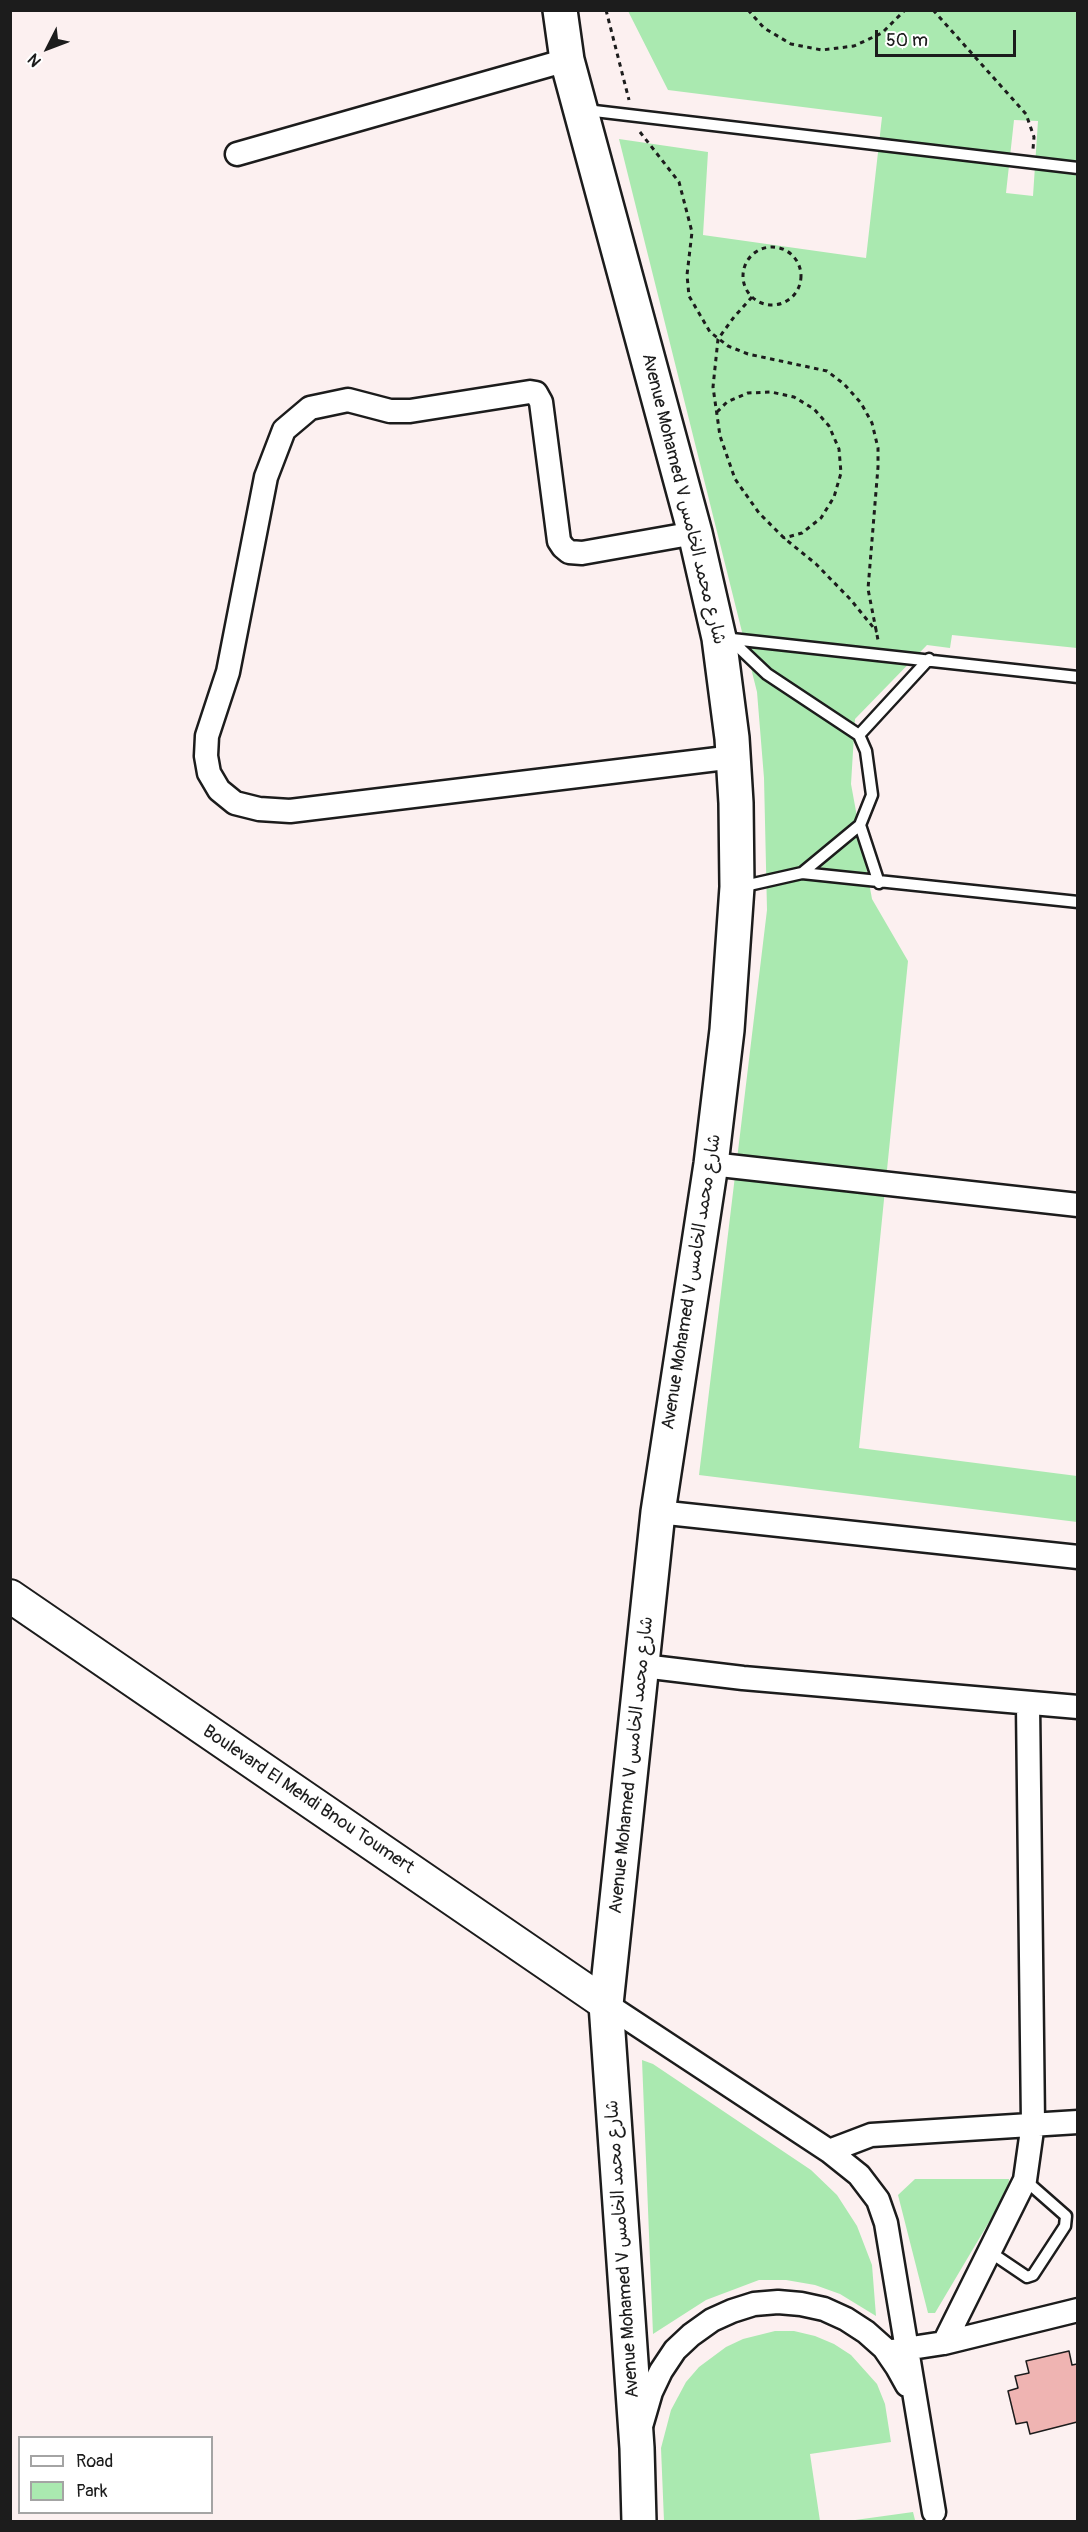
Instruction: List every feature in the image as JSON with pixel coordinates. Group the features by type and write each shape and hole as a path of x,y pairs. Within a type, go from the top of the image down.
{"main road":[{"path":"546,10 567,60"},
{"path":"560,10 567,60"},
{"name":"Avenue Mohamed V شارع محمد الخامس","path":"567,60 724,638 734,757 737,888 727,1030 711,1164 658,1512 606,2004 637,2448 639,2522"},
{"name":"Boulevard El Mehdi Bnou Toumert","path":"10,1596 606,2004"}],"street":[{"path":"237,154 567,60"},
{"path":"695,532 582,553 569,552 563,547 559,541 542,402 536,393 530,392 410,411 390,411 348,400 310,408 284,430 266,477 228,672 207,736 208,773 219,790 235,803 259,809 290,811 734,757"},
{"path":"711,1164 1077,1205"},
{"path":"658,1512 1077,1557"},
{"path":"643,1666 743,1678 1077,1707"},
{"path":"944,2343 1025,2180 1033,2123 1028,1704"},
{"path":"606,2004 829,2151 859,2175 878,2200 886,2223 934,2512"},
{"path":"829,2151 871,2135 1077,2122"},
{"path":"637,2448 651,2392 666,2364 691,2335 712,2320 754,2304 778,2302 824,2309 866,2332 884,2348 897,2367 908,2387 917,2415"},
{"path":"884,2348 895,2352 944,2343 1077,2310"}],"lane":[{"path":"580,109 1077,168"},
{"path":"724,638 1077,677"},
{"path":"724,638 767,674 859,735 866,751 872,795 860,825 802,873"},
{"path":"859,735 929,659"},
{"path":"860,825 879,883"},
{"path":"737,888 802,873 879,883 1077,902"},
{"path":"990,2252 1028,2277 1033,2275 1065,2226 1066,2216 1025,2180"}],"path":[{"path":"606,10 634,115 641,133 679,182 692,232 687,275 689,296 710,332 728,346 748,354 800,363 826,371 844,384 861,403 872,423 878,448 868,589 878,633 879,654"},
{"path":"748,10 764,28 791,44 822,50 854,46 882,33 905,10"},
{"path":"933,10 1026,114 1034,137 1033,163"},
{"path":"762,249 781,249 790,253 800,269 802,278 794,296 778,305 769,306 752,297 743,280 747,261 762,249"},
{"path":"752,297 718,339 713,387 720,436 735,479 759,513 837,585 878,633"},
{"path":"717,412 727,402 748,393 771,392 794,397 814,409 829,426 838,449 841,473 834,497 821,518 802,533 784,538"}],"green space":[{"path":"628,11 1077,11 1077,648 952,635 950,648 927,645 855,719 851,784 872,899 908,961 859,1448 1077,1476 1077,1522 699,1475 767,910 764,778 757,692 619,139 708,152 703,235 866,258 882,117 668,90","holes":["1014,120 1038,121 1033,196 1006,193"]},
{"path":"642,2060 653,2064 811,2170 837,2195 857,2226 872,2265 876,2316 840,2294 815,2285 786,2280 759,2280 706,2300 653,2334"},
{"path":"915,2179 1009,2179 1008,2190 935,2313 928,2313 898,2195"},
{"path":"775,2331 794,2331 815,2336 851,2355 877,2384 885,2404 891,2442 810,2454 820,2521 664,2521 661,2448 671,2410 686,2382 699,2367 726,2347 743,2339"},
{"path":"913,2512 915,2520 848,2521"}],"building":[{"path":"1069,2351 1072,2365 1077,2364 1077,2422 1030,2434 1027,2422 1016,2424 1008,2391 1018,2388 1015,2376 1029,2373 1026,2361"}]}
